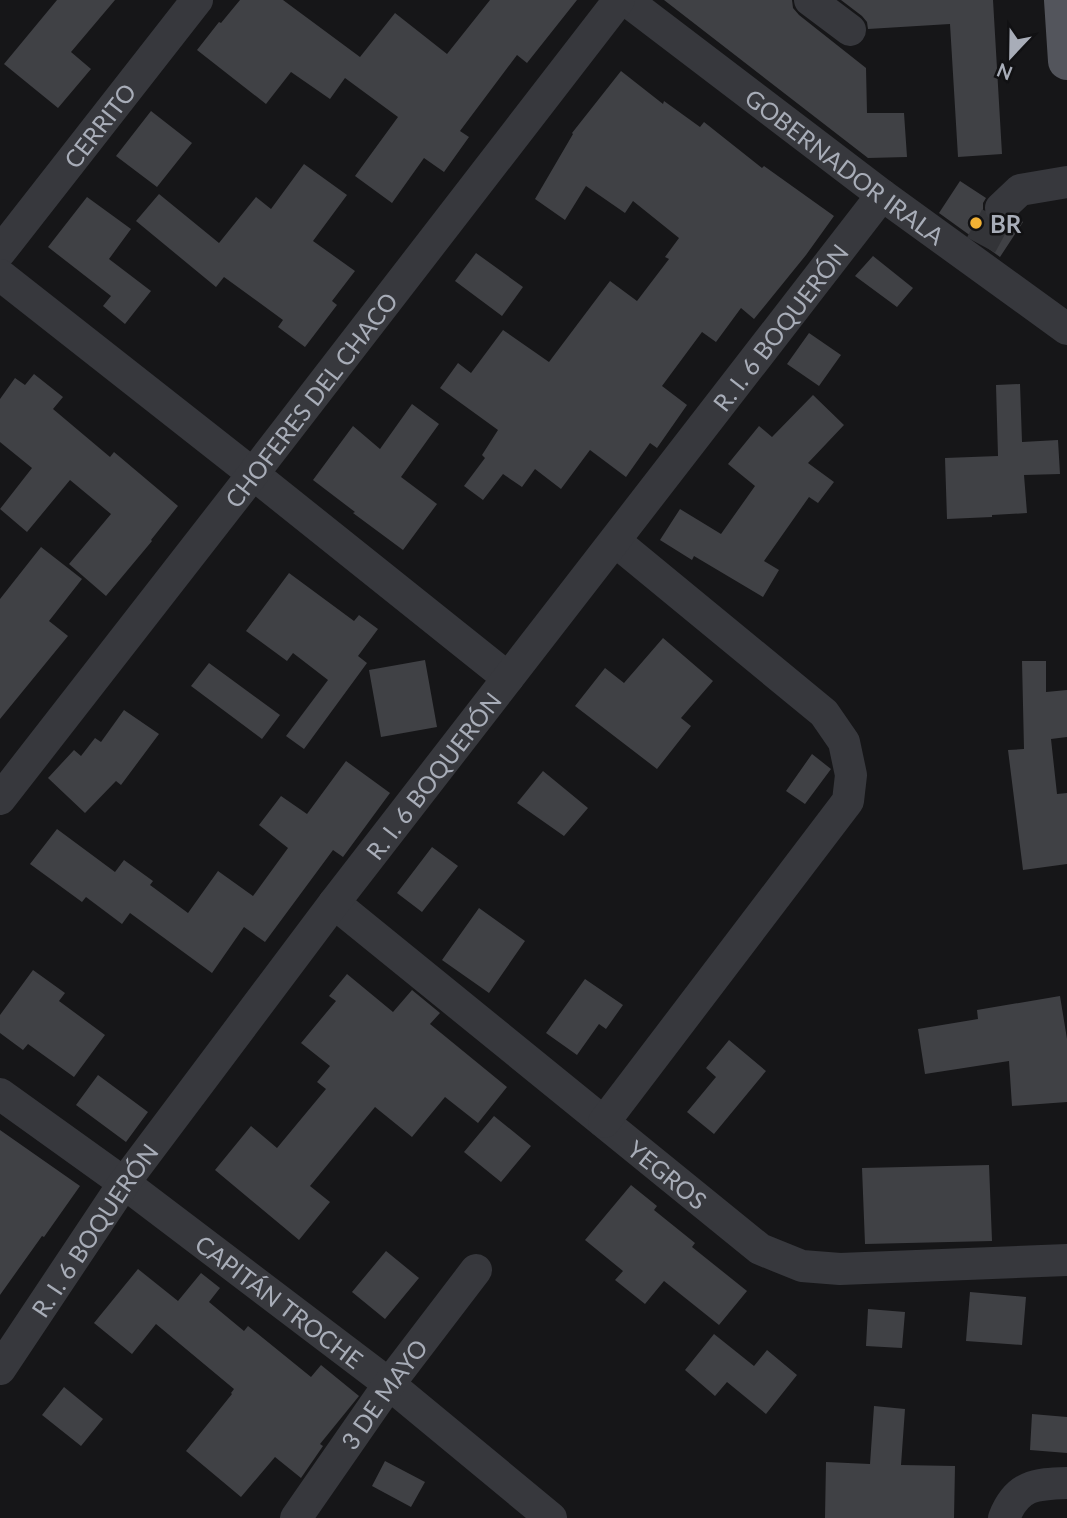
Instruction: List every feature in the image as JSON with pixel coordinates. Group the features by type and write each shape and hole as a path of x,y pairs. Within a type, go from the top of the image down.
{"main road":[{"path":"1063,0 1067,61"}],"street":[{"name":"CERRITO","path":"0,252 197,0"},
{"name":"CHOFERES DEL CHACO","path":"0,799 619,0"},
{"name":"GOBERNADOR IRALA","path":"626,0 882,195 977,253 1067,329"},
{"path":"810,0 850,30"},
{"path":"1001,208 1020,190 1067,182"},
{"name":"R. I. 6 BOQUERÓN","path":"0,1369 124,1184 334,903 882,195"},
{"path":"0,275 508,678"},
{"path":"604,1122 848,801 851,775 844,742 824,713 615,541"},
{"name":"YEGROS","path":"334,903 760,1249 802,1266 840,1269 1067,1260"},
{"name":"CAPITÁN TROCHE","path":"0,1094 389,1384 551,1518"},
{"name":"3 DE MAYO","path":"296,1518 389,1384 475,1270"},
{"path":"1004,1518 1021,1491 1044,1484 1067,1483"}],"building":[{"path":"57,0 115,0 71,52 91,69 58,108 4,64"},
{"path":"240,0 283,0 360,57 395,13 447,54 490,0 577,0 527,63 517,55 460,131 469,137 444,172 424,158 392,203 355,176 398,117 345,78 330,99 291,72 266,104 197,50"},
{"path":"664,0 792,0 793,8 799,15 866,68 867,113 904,113 907,157 868,158"},
{"path":"841,0 993,0 1002,154 958,157 950,24 868,29 862,16"},
{"path":"621,71 663,104 664,101 700,127 704,122 762,168 764,166 834,216 754,319 741,308 716,342 702,332 662,386 687,405 657,448 650,443 626,477 590,450 561,489 535,469 522,487 503,474 483,500 464,486 485,458 482,455 498,430 440,388 458,363 471,373 503,330 549,362 610,281 637,301 669,259 665,257 679,238 633,201 625,213 586,186 565,220 535,199 572,133"},
{"path":"151,111 192,143 157,187 116,156"},
{"path":"304,164 347,195 313,241 355,271 332,301 337,305 305,347 278,327 283,320 224,277 216,287 136,221 159,194 219,243 256,197 271,209"},
{"path":"960,181 986,198 983,212 988,221 1005,226 1017,218 1023,222 1000,257 939,213"},
{"path":"87,197 131,229 109,259 151,291 125,324 103,306 111,296 48,247"},
{"path":"476,253 523,287 502,316 455,281"},
{"path":"873,256 913,288 897,307 855,276"},
{"path":"809,333 841,355 819,386 787,364"},
{"path":"34,374 63,397 53,409 110,457 114,452 178,506 106,596 69,564 111,514 70,480 27,532 0,509 32,468 0,442 0,399 15,378 25,385"},
{"path":"1020,384 1022,442 1058,440 1060,474 1024,475 1027,513 947,519 945,458 998,456 996,385"},
{"path":"813,395 844,425 808,463 834,482 818,503 809,497 764,561 779,570 763,597 694,556 692,560 660,540 680,509 721,534 755,486 728,464 759,426 772,437"},
{"path":"412,404 439,424 401,477 437,504 403,550 313,480 353,426 380,449"},
{"path":"41,547 82,579 49,621 68,636 0,719 0,599"},
{"path":"289,573 354,621 359,615 378,629 358,656 367,663 304,749 286,736 328,680 293,653 287,661 246,631"},
{"path":"663,638 713,681 681,718 691,726 657,769 575,706 605,668 624,683"},
{"path":"425,660 437,727 381,737 369,670"},
{"path":"1022,661 1046,661 1046,692 1067,690 1067,737 1051,739 1057,794 1067,793 1067,864 1023,870 1008,750 1024,749"},
{"path":"209,663 280,715 262,739 191,686"},
{"path":"124,710 159,734 121,785 116,781 85,813 48,778 74,750 81,756 95,738 101,742"},
{"path":"812,754 831,769 805,804 786,791"},
{"path":"346,761 390,793 343,857 333,850 265,942 244,927 212,973 130,913 122,924 86,897 82,902 30,864 57,829 115,872 124,860 153,881 150,885 188,913 218,871 253,896 288,848 259,825 281,796 307,814"},
{"path":"543,771 588,808 564,836 517,803"},
{"path":"432,847 458,866 422,912 397,893"},
{"path":"479,908 525,941 489,993 442,960"},
{"path":"33,970 65,993 59,1001 105,1035 74,1077 28,1044 23,1050 0,1033 0,1015"},
{"path":"347,974 393,1012 412,990 440,1013 430,1024 507,1087 478,1123 445,1097 412,1137 375,1107 310,1186 330,1202 299,1240 215,1170 251,1126 277,1148 326,1089 317,1082 330,1066 301,1043 336,1001 329,996"},
{"path":"585,979 623,1005 606,1029 599,1024 577,1055 546,1033"},
{"path":"1060,996 1067,1039 1067,1102 1012,1106 1009,1061 925,1074 918,1029 978,1019 977,1010"},
{"path":"729,1040 766,1071 714,1134 687,1112 716,1077 706,1068"},
{"path":"98,1075 148,1112 126,1142 76,1105"},
{"path":"494,1116 531,1146 501,1182 464,1152"},
{"path":"0,1130 80,1186 0,1295"},
{"path":"989,1165 992,1241 865,1244 862,1168"},
{"path":"631,1185 657,1206 654,1210 695,1243 692,1247 747,1291 719,1325 664,1281 645,1304 615,1280 623,1271 585,1240"},
{"path":"386,1251 419,1278 385,1319 352,1292"},
{"path":"138,1269 178,1301 201,1273 220,1288 209,1302 244,1331 248,1326 311,1377 321,1365 359,1396 320,1444 323,1446 301,1478 275,1457 241,1497 186,1451 234,1389 156,1324 132,1354 94,1323"},
{"path":"970,1292 1026,1297 1022,1345 966,1341"},
{"path":"868,1309 905,1312 902,1348 866,1346"},
{"path":"714,1334 754,1366 767,1350 797,1375 766,1414 727,1382 715,1396 685,1370"},
{"path":"64,1387 103,1419 81,1446 42,1415"},
{"path":"874,1406 905,1409 901,1465 955,1466 954,1518 825,1518 826,1462 870,1464"},
{"path":"1032,1414 1067,1417 1067,1453 1030,1450"},
{"path":"385,1461 425,1482 411,1507 372,1486"}],"tunnel":[{"path":"981,245 1001,208"}],"place":[{"name":"BR","path":"976,223"}]}
